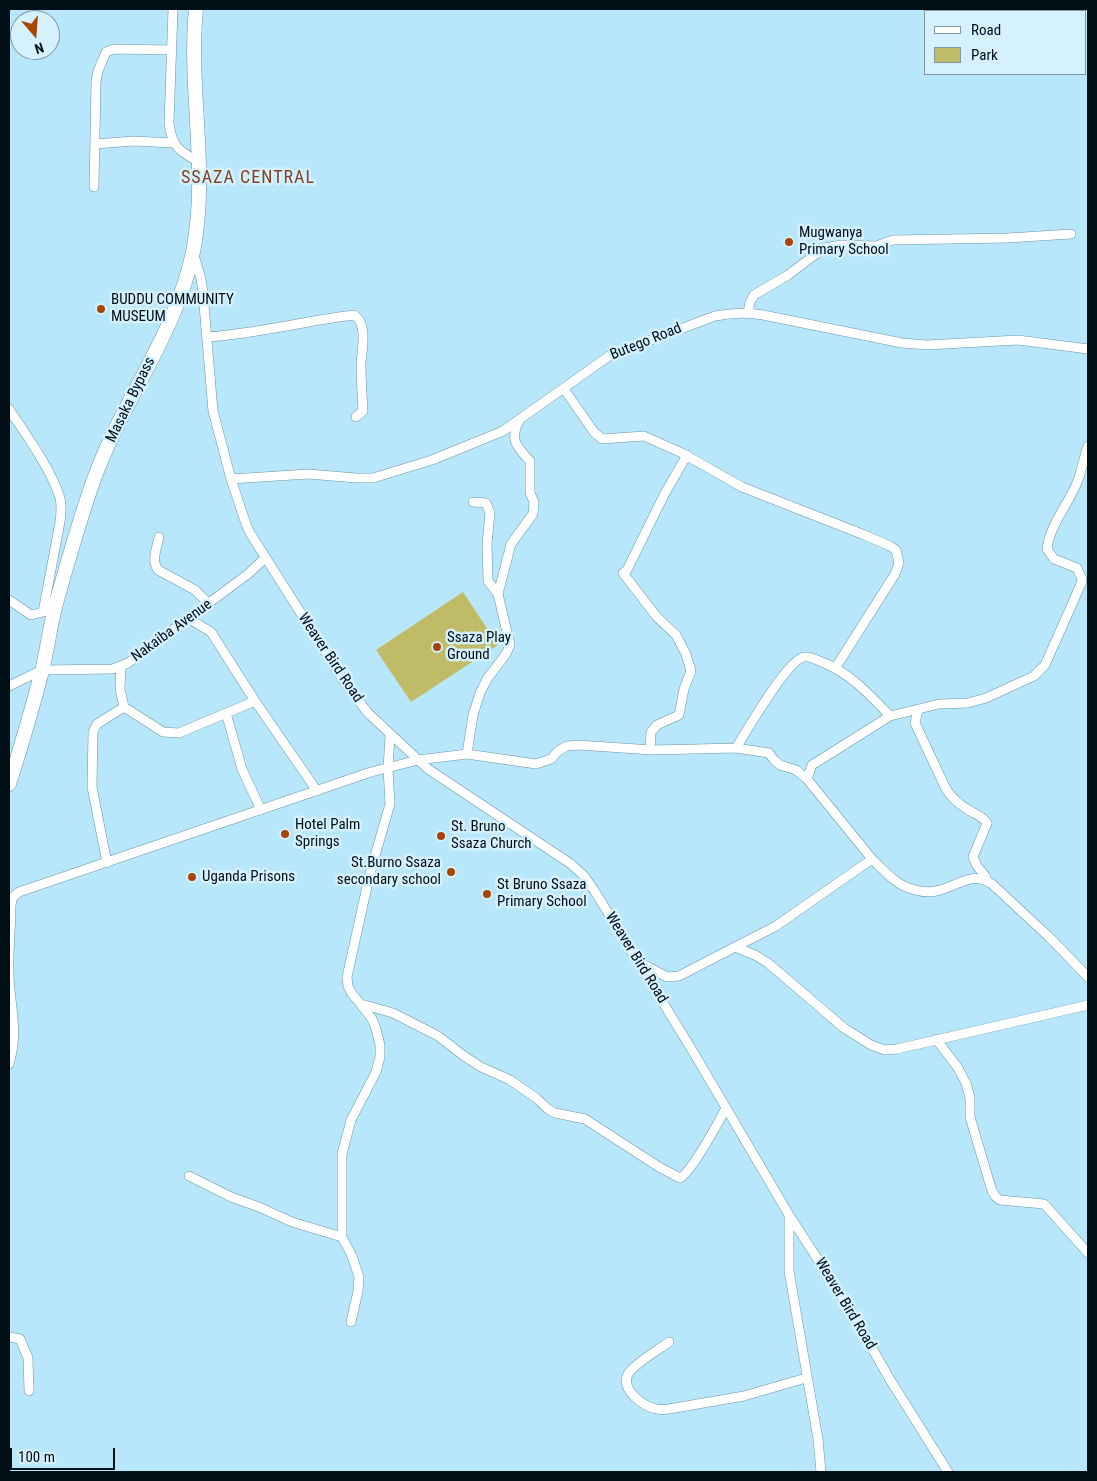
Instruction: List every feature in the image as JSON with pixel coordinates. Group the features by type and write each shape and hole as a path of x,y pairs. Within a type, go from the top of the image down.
{"highway":[{"name":"Masaka Bypass","path":"9,784 42,670 49,610 94,477 114,432 171,320 182,294 193,252 200,201 194,46 196,9"}],"street":[{"path":"173,9 169,123 173,143 181,152 199,162"},
{"path":"94,187 96,82 98,70 106,52 114,48 171,50"},
{"path":"95,144 134,141 173,143"},
{"path":"748,313 752,298 760,290 788,275 824,248 832,246 876,246 893,240 1008,238 1071,234"},
{"name":"Weaver Bird Road","path":"193,252 201,279 213,411 231,479 250,534 347,686 368,713 428,769 557,854 584,876 673,1018 789,1215 848,1306 889,1378 948,1472"},
{"name":"Butego Road","path":"231,479 308,474 373,478 432,460 503,431 609,356 715,316 731,313 748,313 824,326 902,344 927,345 1018,340 1088,349"},
{"path":"207,337 246,334 305,321 354,314 358,317 364,344 361,362 362,411 356,417"},
{"path":"564,389 589,426 602,439 644,436 687,455 742,487 862,534 896,550 899,563 895,574 836,667"},
{"path":"9,409 39,454 60,498 62,510 49,610 31,615 9,600"},
{"path":"498,594 511,544 533,514 534,502 530,493 530,461 516,445 514,431 519,421"},
{"path":"796,770 812,765 890,716 918,708 940,704 968,703 986,698 1034,676 1045,665 1079,591 1082,579 1076,568 1054,559 1050,555 1047,549 1048,541 1078,480 1088,446"},
{"path":"650,750 651,732 657,725 679,715 684,689 691,671 686,654 676,635 656,616 622,573 627,570 664,495 687,455"},
{"path":"467,754 473,715 480,693 487,679 509,650 508,636 498,594 488,581 487,544 489,508 486,503 473,502"},
{"path":"159,537 154,561 155,566 158,570 195,590 209,604"},
{"name":"Nakaiba Avenue","path":"9,686 42,670 113,669 128,663 209,604 248,574 265,558"},
{"path":"188,618 211,632 255,701 317,791"},
{"path":"736,748 761,707 788,669 805,657 836,667 850,677 890,716"},
{"path":"121,666 120,689 124,707 163,732 179,734 255,701"},
{"path":"107,862 92,787 93,732 97,724 124,707"},
{"path":"915,723 918,708"},
{"path":"226,713 242,769 261,810"},
{"path":"902,713 915,723 949,794 966,809 984,818 987,823 972,857 986,877 985,880"},
{"path":"351,1322 359,1277 352,1256 342,1237 341,1169 343,1146 351,1120 376,1072 380,1057 380,1045 372,1019 348,986 348,976 370,873 388,816 390,804 388,769 390,735"},
{"path":"9,1064 14,1038 9,972 12,905 13,897 18,892 371,772 418,760 467,754 536,764 551,759 558,751 567,746 578,745 650,750 736,748 769,753 780,766 796,770 807,779 872,859 907,888 922,892 936,891 972,878 985,880 1048,936 1088,977"},
{"path":"807,779 812,765"},
{"path":"636,961 667,977 679,976 776,926 872,859"},
{"path":"735,946 756,955 768,964 844,1028 871,1045 885,1050 1088,1005"},
{"path":"361,1004 393,1013 438,1036 481,1067 510,1080 555,1113 584,1119 659,1167 680,1178 698,1155 726,1108"},
{"path":"936,1038 958,1068 966,1083 970,1098 970,1117 992,1191 996,1198 1044,1204 1088,1253"},
{"path":"189,1176 231,1197 292,1222 342,1237"},
{"path":"789,1215 789,1271 818,1439 821,1472"},
{"path":"9,1337 20,1339 28,1358 29,1391"},
{"path":"669,1342 634,1367 628,1374 626,1382 630,1391 637,1399 645,1405 657,1409 669,1409 744,1396 806,1378"}],"green space":[{"name":"Ssaza Play Ground","path":"463,592 498,645 411,702 376,650"}],"place":[{"name":"Mugwanya Primary School","path":"789,242"},
{"name":"BUDDU COMMUNITY MUSEUM","path":"101,309"},
{"name":"Ssaza Play Ground","path":"437,647"},
{"name":"Hotel Palm Springs","path":"285,834"},
{"name":"St. Bruno Ssaza Church","path":"441,836"},
{"name":"St.Burno Ssaza secondary school","path":"451,872"},
{"name":"Uganda Prisons","path":"192,877"},
{"name":"St Bruno Ssaza Primary School","path":"487,894"}],"district":[{"name":"SSAZA CENTRAL","path":"248,178"}]}
